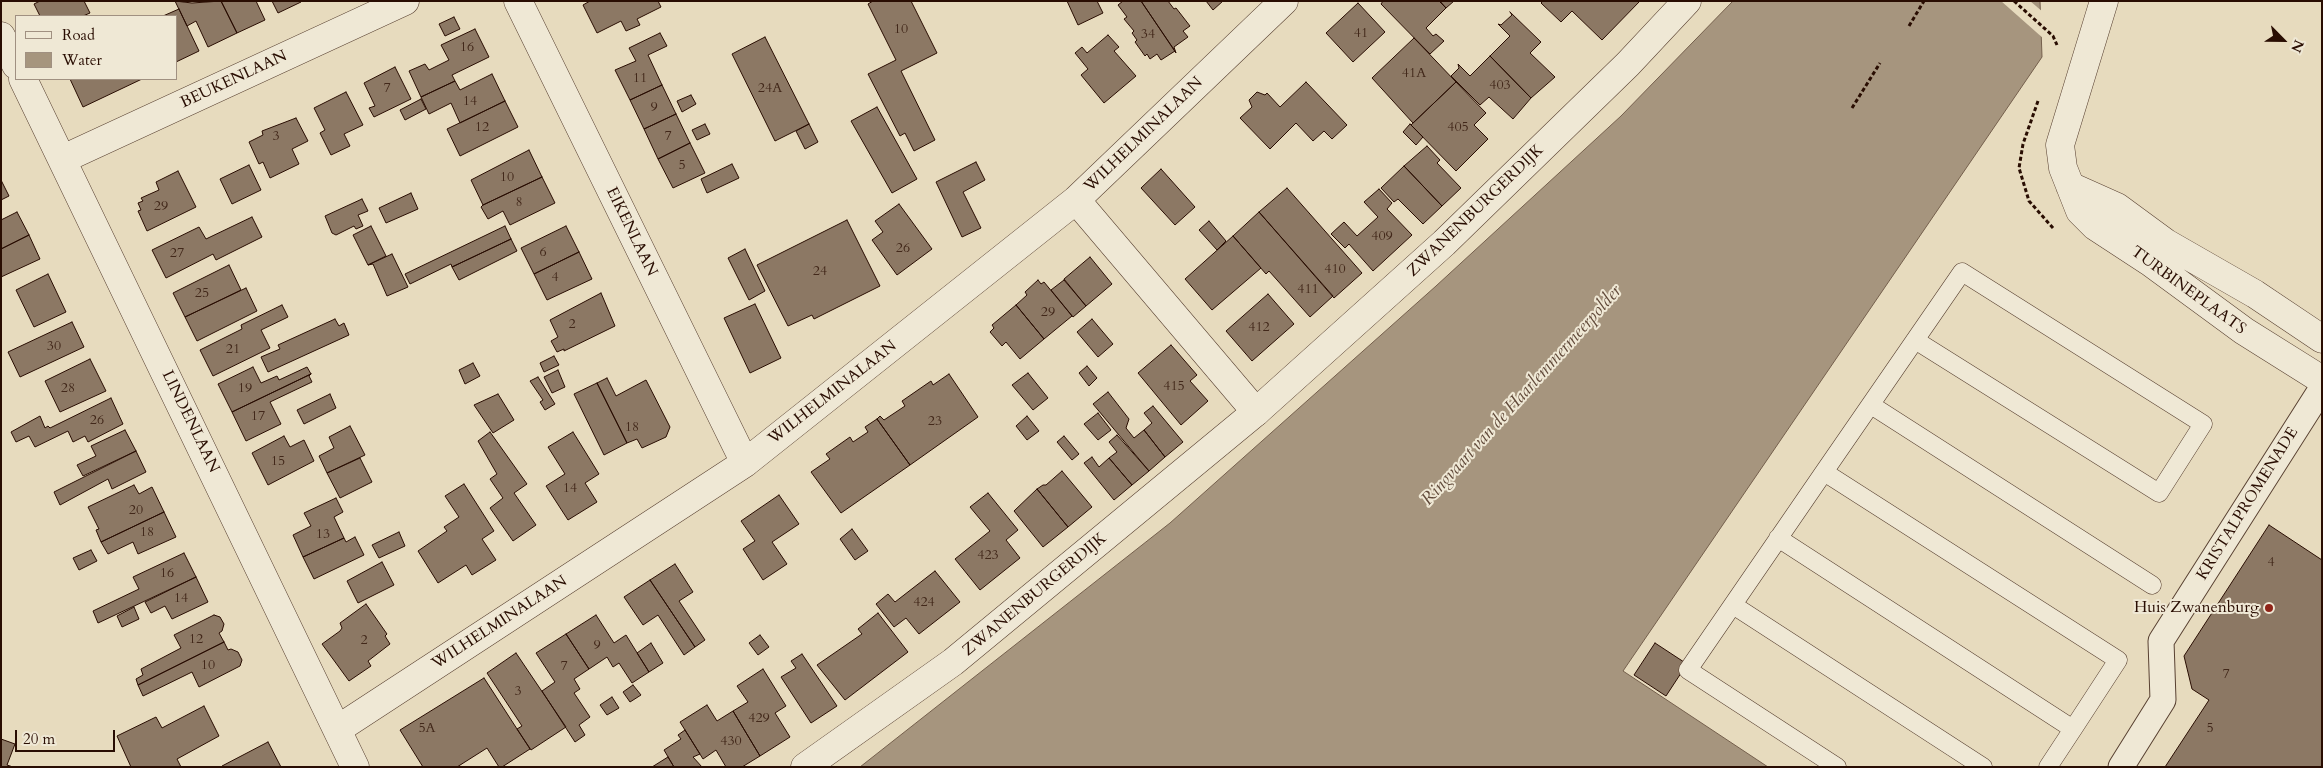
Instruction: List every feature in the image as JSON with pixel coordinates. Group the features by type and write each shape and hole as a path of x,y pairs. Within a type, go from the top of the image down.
{"street":[{"name":"BEUKENLAAN","path":"63,158 405,1"},
{"name":"EIKENLAAN","path":"518,1 745,463"},
{"name":"WILHELMINALAAN","path":"338,729 745,463 1076,200 1284,1"},
{"name":"ZWANENBURGERDIJK","path":"805,767 952,662 1256,412 1444,243 1628,64 1687,1"},
{"name":"TURBINEPLAATS","path":"2104,1 2060,145 2063,168 2080,211 2094,226 2150,262 2244,331 2319,390"},
{"path":"1,36 15,63"},
{"name":"LINDENLAAN","path":"24,80 63,158 355,767"},
{"name":"TURBINEPLAATS","path":"2070,186 2117,206 2166,243 2255,294 2322,339"},
{"path":"1076,200 1256,412"},
{"name":"KRISTALPROMENADE","path":"2121,767 2163,700 2161,641 2319,390"}],"lane":[{"path":"1837,767 1688,670 1778,538 1962,272 2203,424 2158,493 1915,340"},
{"path":"1871,405 2152,584"},
{"path":"1824,472 2118,660 2048,767"},
{"path":"1778,538 2073,729"},
{"path":"1733,605 1984,767"}],"path":[{"path":"1909,26 1924,1"},
{"path":"2014,1 2053,36"},
{"path":"1852,108 1880,63"}],"water":[{"name":"Ringvaart van de Haarlemmermeerpolder","path":"1733,1 2040,1 2042,57 1623,671 1768,767 860,767 1170,523 1436,286 1621,116"}],"pier":[{"path":"2001,1 2030,1 2043,12 2044,39"}],"building":[{"path":"40,1 84,1 90,13 85,15 40,15 34,4"},
{"path":"175,1 192,3 221,1 237,33 208,47 196,21 187,26"},
{"path":"221,1 256,1 265,20 237,33"},
{"path":"272,1 301,1 301,2 278,13"},
{"path":"590,1 658,1 661,7 637,19 640,25 626,31 621,21 597,33 583,5"},
{"path":"873,1 911,1 937,53 901,71 935,140 914,151 905,133 900,136 868,74 896,60 868,4"},
{"path":"1067,1 1097,1 1103,13 1078,25"},
{"path":"1123,1 1141,1 1175,51 1161,60 1157,54 1150,59 1147,54 1145,56 1135,42 1137,40 1132,33 1134,31 1124,19 1127,17 1118,5"},
{"path":"1141,1 1168,1 1190,26 1183,31 1188,37 1174,47 1176,53"},
{"path":"1206,1 1223,1 1213,10"},
{"path":"1383,1 1440,1 1446,8 1426,28 1433,36 1436,34 1444,41 1430,54 1381,4"},
{"path":"1439,1 1454,1 1446,8"},
{"path":"1543,1 1640,1 1602,40 1572,11 1561,22 1541,3"},
{"path":"1358,3 1385,32 1353,62 1326,33"},
{"path":"179,9 199,51 178,61 178,15 165,15"},
{"path":"1510,12 1541,42 1530,53 1555,77 1531,98 1490,56 1510,36 1498,24 1501,25 1512,15"},
{"path":"454,17 460,29 445,36 439,24"},
{"path":"475,29 489,57 452,75 455,81 421,97 409,71 425,64 429,70 449,60 441,45"},
{"path":"660,33 667,46 648,55 662,85 630,100 615,70 636,61 629,48"},
{"path":"1108,35 1119,47 1114,51 1136,76 1104,103 1081,75 1088,69 1075,53 1082,47 1087,53"},
{"path":"765,37 809,124 775,141 732,54"},
{"path":"1414,38 1456,82 1413,123 1372,78"},
{"path":"1490,56 1531,98 1513,119 1489,97 1480,105 1451,76 1459,68 1458,64 1470,76"},
{"path":"395,67 411,99 374,117 369,108 375,106 364,83"},
{"path":"492,74 505,101 460,123 451,103 429,114 421,97 455,81 460,90"},
{"path":"70,80 140,80 83,107"},
{"path":"1306,82 1347,125 1332,139 1324,131 1313,141 1296,123 1270,149 1240,118 1252,107 1249,100 1257,92 1265,95 1267,93 1280,107"},
{"path":"1456,82 1486,113 1474,125 1488,139 1456,171 1411,125"},
{"path":"662,85 676,114 644,129 630,100"},
{"path":"346,92 363,125 344,134 350,146 331,155 320,133 325,130 314,108"},
{"path":"691,95 696,104 682,112 677,101"},
{"path":"421,99 426,109 405,120 400,110"},
{"path":"505,101 518,127 460,156 447,129"},
{"path":"877,107 917,179 892,193 851,121"},
{"path":"676,114 690,143 658,159 644,129"},
{"path":"296,118 308,141 292,149 299,164 270,178 263,162 259,164 249,142 263,135 262,131"},
{"path":"705,124 710,134 697,140 692,130"},
{"path":"809,124 818,142 805,149 796,131"},
{"path":"1410,124 1423,137 1416,145 1403,132"},
{"path":"690,143 705,173 673,188 658,159"},
{"path":"1427,146 1440,160 1437,163 1461,188 1442,206 1404,166"},
{"path":"529,150 542,177 483,205 471,180"},
{"path":"976,162 985,180 963,192 981,228 962,237 936,182"},
{"path":"732,164 739,178 707,193 701,179"},
{"path":"249,165 261,190 232,204 220,179"},
{"path":"1404,166 1442,206 1423,224 1398,199 1394,202 1381,188"},
{"path":"1161,169 1195,207 1175,225 1141,188"},
{"path":"178,171 196,207 147,231 138,211 141,210 138,203 143,201 141,198 159,190 156,182"},
{"path":"542,177 555,203 510,225 503,211 488,219 481,207 483,205"},
{"path":"1,180 9,196 1,200"},
{"path":"1287,188 1362,273 1334,298 1259,212"},
{"path":"1379,189 1392,203 1387,209 1412,235 1373,271 1349,244 1345,248 1331,234 1344,222 1357,236 1378,217 1364,202"},
{"path":"411,193 418,209 386,223 379,208"},
{"path":"362,199 368,211 358,215 363,226 356,229 354,226 336,235 332,233 325,216"},
{"path":"899,204 932,249 897,275 872,240 883,232 875,221"},
{"path":"17,212 29,235 1,249 1,220"},
{"path":"1259,212 1333,296 1310,317 1269,271 1266,274 1233,236"},
{"path":"252,217 262,237 216,260 213,254 166,278 152,250 199,227 206,239"},
{"path":"847,220 880,286 814,319 812,315 788,326 757,265"},
{"path":"1209,221 1226,241 1217,250 1199,230"},
{"path":"371,226 386,256 368,265 353,235"},
{"path":"505,226 511,239 452,267 451,264 410,284 405,274"},
{"path":"566,226 579,252 534,274 521,248"},
{"path":"29,235 40,259 1,277 1,249"},
{"path":"1233,236 1261,268 1212,310 1185,279"},
{"path":"511,239 517,251 459,280 452,267"},
{"path":"745,249 765,291 749,300 728,258"},
{"path":"579,252 592,279 547,300 534,274"},
{"path":"392,254 408,287 387,296 373,264 368,265"},
{"path":"1090,257 1112,284 1086,306 1064,279"},
{"path":"229,265 241,290 185,317 173,293"},
{"path":"48,274 66,312 34,327 16,290"},
{"path":"1038,280 1041,284 1044,282 1072,316 1044,339 1016,305 1027,295 1025,292"},
{"path":"1064,280 1086,306 1073,317 1051,290"},
{"path":"246,288 257,311 197,341 185,317"},
{"path":"601,293 615,326 564,351 564,349 557,352 551,341 558,337 550,320"},
{"path":"1268,294 1294,324 1252,361 1226,331"},
{"path":"755,304 781,358 750,373 724,318"},
{"path":"282,305 288,317 261,330 270,348 213,376 200,350 242,329 241,325"},
{"path":"1016,305 1044,339 1020,359 1006,342 1002,346 990,332 994,328 992,325"},
{"path":"335,319 339,326 344,323 349,335 268,372 261,357 280,349 278,345"},
{"path":"1092,319 1113,344 1098,357 1077,332"},
{"path":"72,322 84,347 20,377 8,352"},
{"path":"1171,345 1197,375 1190,381 1208,401 1181,425 1138,373"},
{"path":"554,356 559,365 544,372 540,363"},
{"path":"90,359 106,391 60,412 45,381"},
{"path":"473,363 480,376 465,384 459,370"},
{"path":"1087,366 1097,378 1089,386 1079,373"},
{"path":"253,367 261,383 277,376 279,380 307,367 311,374 232,412 218,384"},
{"path":"558,370 565,387 552,393 544,377"},
{"path":"1028,373 1048,398 1033,410 1012,385"},
{"path":"311,374 309,376 312,382 270,402 281,424 246,441 232,412"},
{"path":"949,374 978,417 910,465 877,419 880,416 884,420 905,406 902,401 931,381 933,385"},
{"path":"538,377 555,404 545,410 540,402 543,400 530,381"},
{"path":"607,378 616,396 646,380 670,427 666,437 642,448 637,439 627,443 597,383"},
{"path":"597,383 627,443 604,455 574,394"},
{"path":"1108,392 1129,419 1126,428 1134,438 1144,430 1165,457 1149,471 1093,404"},
{"path":"330,394 336,408 304,424 297,410"},
{"path":"498,394 514,420 493,433 474,405"},
{"path":"111,398 123,424 88,442 85,436 73,442 68,431 35,447 29,436 16,442 11,432 40,416 45,428 48,426 50,428"},
{"path":"1153,406 1183,442 1165,457 1144,430 1152,423 1144,413"},
{"path":"1098,413 1111,430 1098,440 1084,424"},
{"path":"1027,416 1039,431 1027,440 1016,426"},
{"path":"877,419 910,465 841,513 811,472 830,459 826,454 850,437 853,442 868,432 865,427"},
{"path":"350,426 365,455 327,473 319,456 334,448 329,437"},
{"path":"125,430 136,451 83,476 77,465 96,456 91,446"},
{"path":"490,432 527,484 514,493 536,525 513,541 490,508 503,498 490,479 497,474 478,441"},
{"path":"573,432 599,474 585,483 597,502 568,520 546,486 565,474 548,447"},
{"path":"1117,435 1149,471 1132,485 1109,458 1117,452 1109,442"},
{"path":"284,436 290,447 304,440 314,461 268,485 252,453"},
{"path":"1064,436 1079,454 1072,460 1057,442"},
{"path":"136,451 146,472 112,489 108,479 60,505 54,492"},
{"path":"1092,457 1099,467 1109,458 1132,485 1114,500 1084,463"},
{"path":"360,458 372,482 340,498 327,473"},
{"path":"1062,471 1092,507 1068,527 1037,489 1046,485"},
{"path":"464,484 494,531 482,539 496,560 472,575 466,565 438,583 418,551 447,531 444,527 459,517 445,496"},
{"path":"134,485 139,494 152,487 164,512 101,542 96,530 99,529 88,507"},
{"path":"1037,489 1068,527 1043,547 1014,511"},
{"path":"988,493 1018,530 1006,540 1020,558 980,590 955,559 990,531 970,507"},
{"path":"779,495 799,524 772,542 787,564 763,580 743,549 755,541 741,521"},
{"path":"336,498 343,512 334,517 344,538 303,557 293,535 311,526 304,513"},
{"path":"164,512 176,537 138,554 133,542 108,554 101,542"},
{"name":"Huis Zwanenburg","path":"2269,525 2322,560 2322,767 2165,767 2209,700 2192,689 2184,656"},
{"path":"852,529 868,551 855,560 840,539"},
{"path":"399,532 405,546 379,558 372,545"},
{"path":"355,537 364,555 314,579 303,557 344,538 346,542"},
{"path":"91,550 97,561 79,570 73,558"},
{"path":"184,553 196,577 98,623 93,611 139,589 133,577"},
{"path":"382,562 394,585 358,603 347,581"},
{"path":"675,564 693,592 679,601 705,640 695,647 650,580"},
{"path":"935,571 960,602 919,634 906,618 894,627 876,604 888,594 895,602"},
{"path":"196,577 208,602 172,619 165,606 151,613 145,602"},
{"path":"650,580 695,647 684,655 658,615 643,625 624,597"},
{"path":"366,604 387,634 385,636 390,644 368,661 371,666 349,681 322,644 340,631 342,628 340,623"},
{"path":"134,607 139,619 122,627 117,616"},
{"path":"878,613 908,652 845,700 817,665 862,634 858,629"},
{"path":"214,615 220,617 224,624 222,631 219,633 224,642 138,685 136,679 143,675 141,669 181,648 174,635"},
{"path":"596,615 614,643 626,635 649,672 632,683 619,663 613,667 607,657 589,669 566,634"},
{"path":"566,634 589,669 574,679 580,689 574,693 590,717 579,725 585,735 575,742 542,691 555,682 536,653"},
{"path":"760,635 769,647 758,655 749,643"},
{"path":"224,642 228,650 231,649 238,652 242,660 240,666 199,687 192,672 143,696 138,685"},
{"path":"651,643 663,663 649,672 637,653"},
{"path":"1655,643 1687,664 1666,696 1634,675"},
{"path":"516,653 566,727 531,750 517,729 522,726 487,673"},
{"path":"802,654 837,706 811,723 781,677 796,668 791,661"},
{"path":"763,669 786,706 775,713 790,737 760,756 733,711 748,702 737,686"},
{"path":"484,678 530,749 502,767 499,767 487,748 457,767 423,767 400,730"},
{"path":"633,685 641,695 630,702 623,692"},
{"path":"612,697 619,708 607,715 600,705"},
{"path":"707,705 717,721 733,711 760,756 742,767 726,767 716,750 703,759 680,722"},
{"path":"204,706 219,736 177,759 181,767 131,767 117,736 156,717 162,728"},
{"path":"685,730 700,754 693,757 702,767 674,767 664,750 681,739 678,735"},
{"path":"1,739 15,744 7,765 13,767 1,767"},
{"path":"268,742 281,767 222,767 222,766"},
{"path":"668,757 674,767 652,767"}],"place":[{"name":"Huis Zwanenburg","path":"2269,608"}]}
